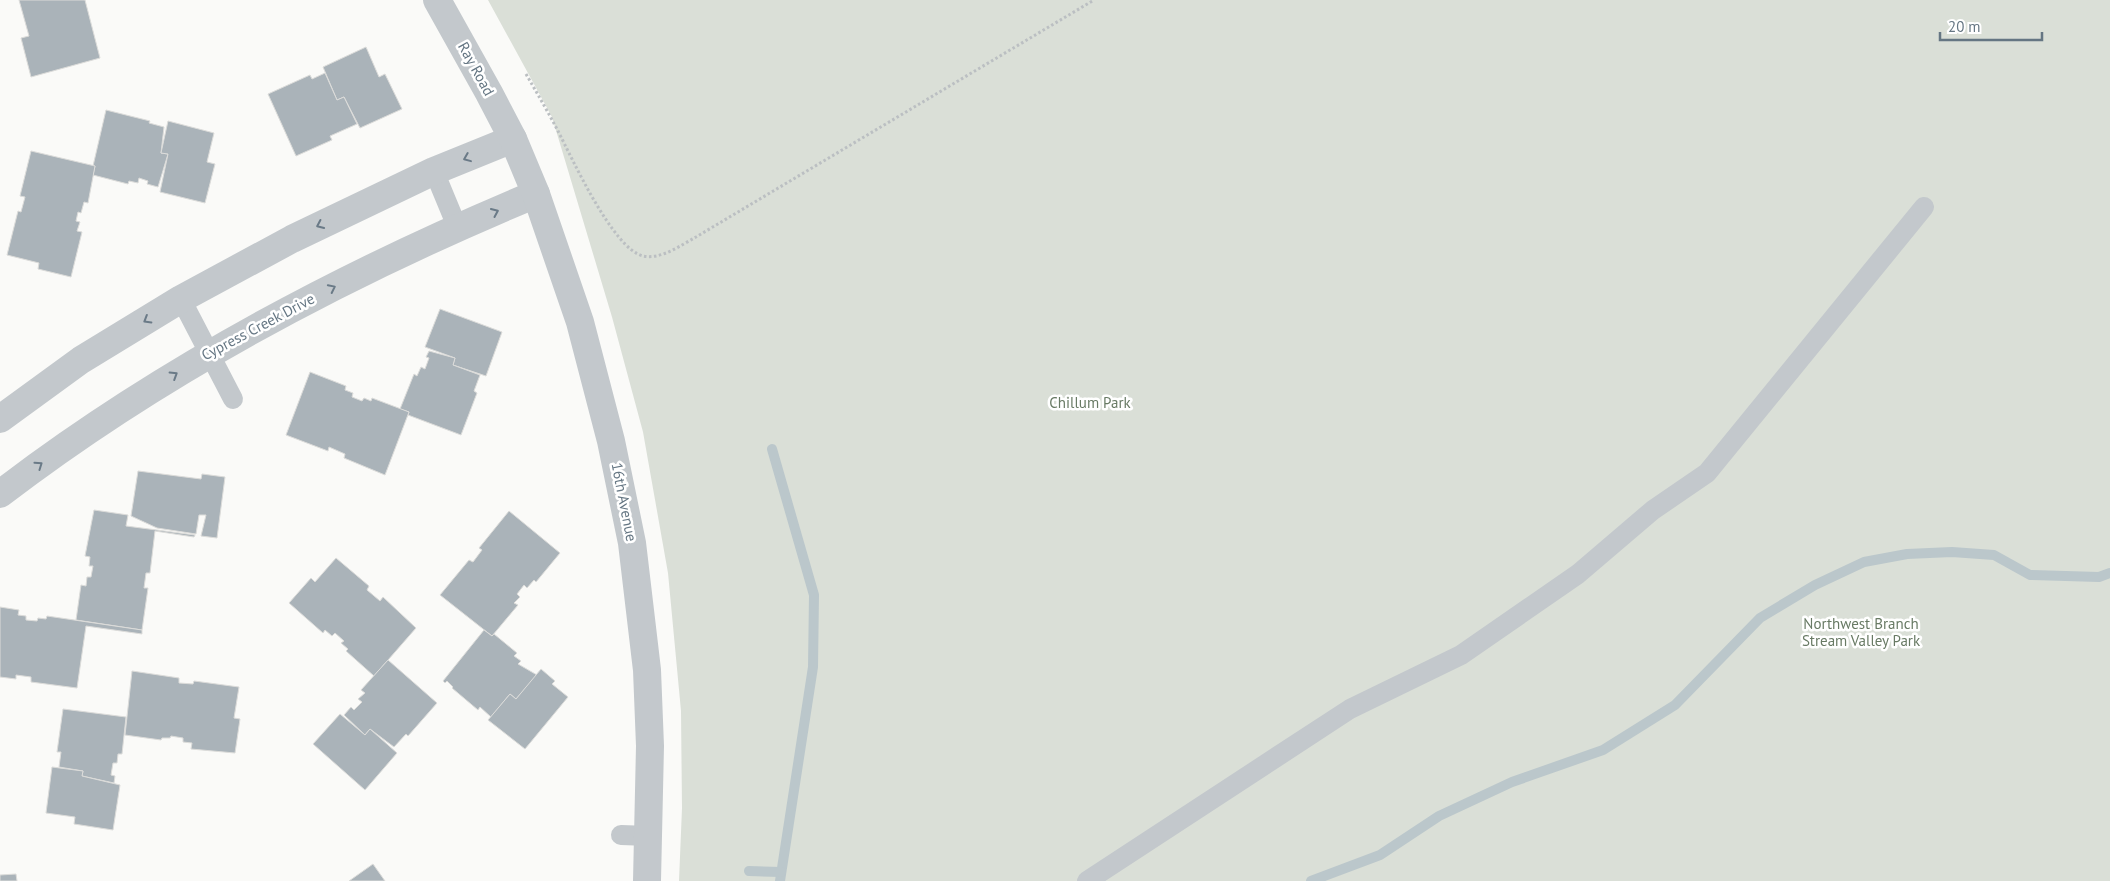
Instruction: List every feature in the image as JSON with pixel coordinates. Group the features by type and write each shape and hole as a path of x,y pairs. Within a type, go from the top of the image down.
{"street":[{"name":"Ray Road","path":"436,0 489,93 513,140"},
{"path":"0,419 80,360 181,299 292,238 434,171 513,140"},
{"name":"16th Avenue","path":"513,140 536,194 580,322 613,449 632,543 647,670 650,746 647,881"},
{"name":"Cypress Creek Drive","path":"0,494 111,414 208,354 302,302 536,194"}],"lane":[{"path":"434,171 458,229"},
{"path":"1087,881 1350,709 1461,655 1578,574 1653,510 1706,474 1924,207"},
{"path":"181,299 233,399"},
{"path":"621,835 649,836"}],"path":[{"path":"526,74 558,131 586,188 612,227 641,256 656,256 696,237 1094,0"}],"green space":[{"name":"Chillum Park","path":"488,0 2110,0 2110,881 679,881 682,808 681,711 668,573 643,432 612,317 552,117"}],"building":[{"path":"19,0 85,0 100,58 31,77 21,38 29,36"},
{"path":"366,47 379,77 385,74 402,109 360,128 344,97 337,100 323,67"},
{"path":"325,73 337,100 344,97 357,124 330,136 332,140 296,156 268,94 310,75 312,79"},
{"path":"106,110 150,121 149,123 164,127 161,153 168,154 158,187 147,184 148,181 139,178 138,183 129,181 128,184 93,175 95,166 93,166"},
{"path":"168,121 214,133 207,162 215,164 205,203 160,192 168,154 161,153"},
{"path":"31,151 95,166 88,203 84,202 81,213 78,212 76,221 80,222 77,231 82,232 71,277 38,269 39,263 7,255 18,211 21,212 25,197 20,196"},
{"path":"440,309 502,332 486,376 453,365 455,358 425,347"},
{"path":"429,351 455,358 453,365 480,375 474,391 477,393 461,435 408,415 409,412 400,409 414,374 417,376 421,367 425,369 429,358 426,357"},
{"path":"310,372 346,386 345,390 353,393 352,397 362,401 364,398 371,401 372,398 409,412 385,475 344,458 345,454 329,447 328,451 286,435"},
{"path":"138,471 201,479 202,474 225,477 217,538 201,536 206,515 199,515 196,534 157,528 131,516"},
{"path":"94,510 128,515 126,526 195,535 194,537 155,531 150,573 146,573 144,588 148,588 142,630 76,620 81,585 86,586 87,577 91,577 93,566 89,566 90,557 85,556"},
{"path":"509,511 560,553 536,582 534,580 527,588 524,585 517,594 520,597 514,603 518,605 492,636 440,595 469,560 473,562 482,550 479,548"},
{"path":"336,558 369,586 367,590 380,601 383,597 416,628 374,676 346,651 348,649 341,643 344,641 335,633 332,636 325,630 323,633 289,603 311,578 315,582"},
{"path":"0,607 19,610 18,615 26,616 26,620 37,621 38,618 46,619 47,616 142,630 142,634 86,626 77,688 31,682 31,677 16,675 16,679 0,677"},
{"path":"484,630 492,636 494,634 517,653 514,656 521,661 518,664 537,675 516,699 510,694 491,717 480,707 478,710 452,688 447,681 445,683 443,681"},
{"path":"388,660 437,703 408,736 406,734 394,747 370,729 365,735 344,715 351,707 354,710 362,702 358,699 365,693 361,690"},
{"path":"541,669 555,681 552,684 568,697 525,749 488,720 510,694 516,699"},
{"path":"132,671 179,678 179,683 193,684 194,681 239,687 234,718 240,719 235,753 191,749 192,743 183,742 183,738 171,736 161,740 125,735"},
{"path":"63,709 126,717 122,754 118,754 117,763 113,763 111,775 115,776 114,783 82,776 83,771 59,767 61,752 57,752"},
{"path":"340,714 365,735 370,729 397,753 365,790 313,744"},
{"path":"52,767 83,771 82,776 120,785 113,830 74,824 75,817 46,813"},
{"path":"373,864 385,881 349,881"},
{"path":"16,874 17,881 0,881 0,875"}],"waterway":[{"path":"772,449 814,595 813,667 780,881"},
{"path":"1311,881 1380,855 1439,816 1512,782 1603,750 1675,705 1760,618 1815,585 1864,562 1907,554 1952,552 1994,555 2030,575 2099,577 2110,573"},
{"path":"749,871 781,872"}],"park label":[{"name":"Northwest Branch Stream Valley Park","path":"1861,632"}]}
